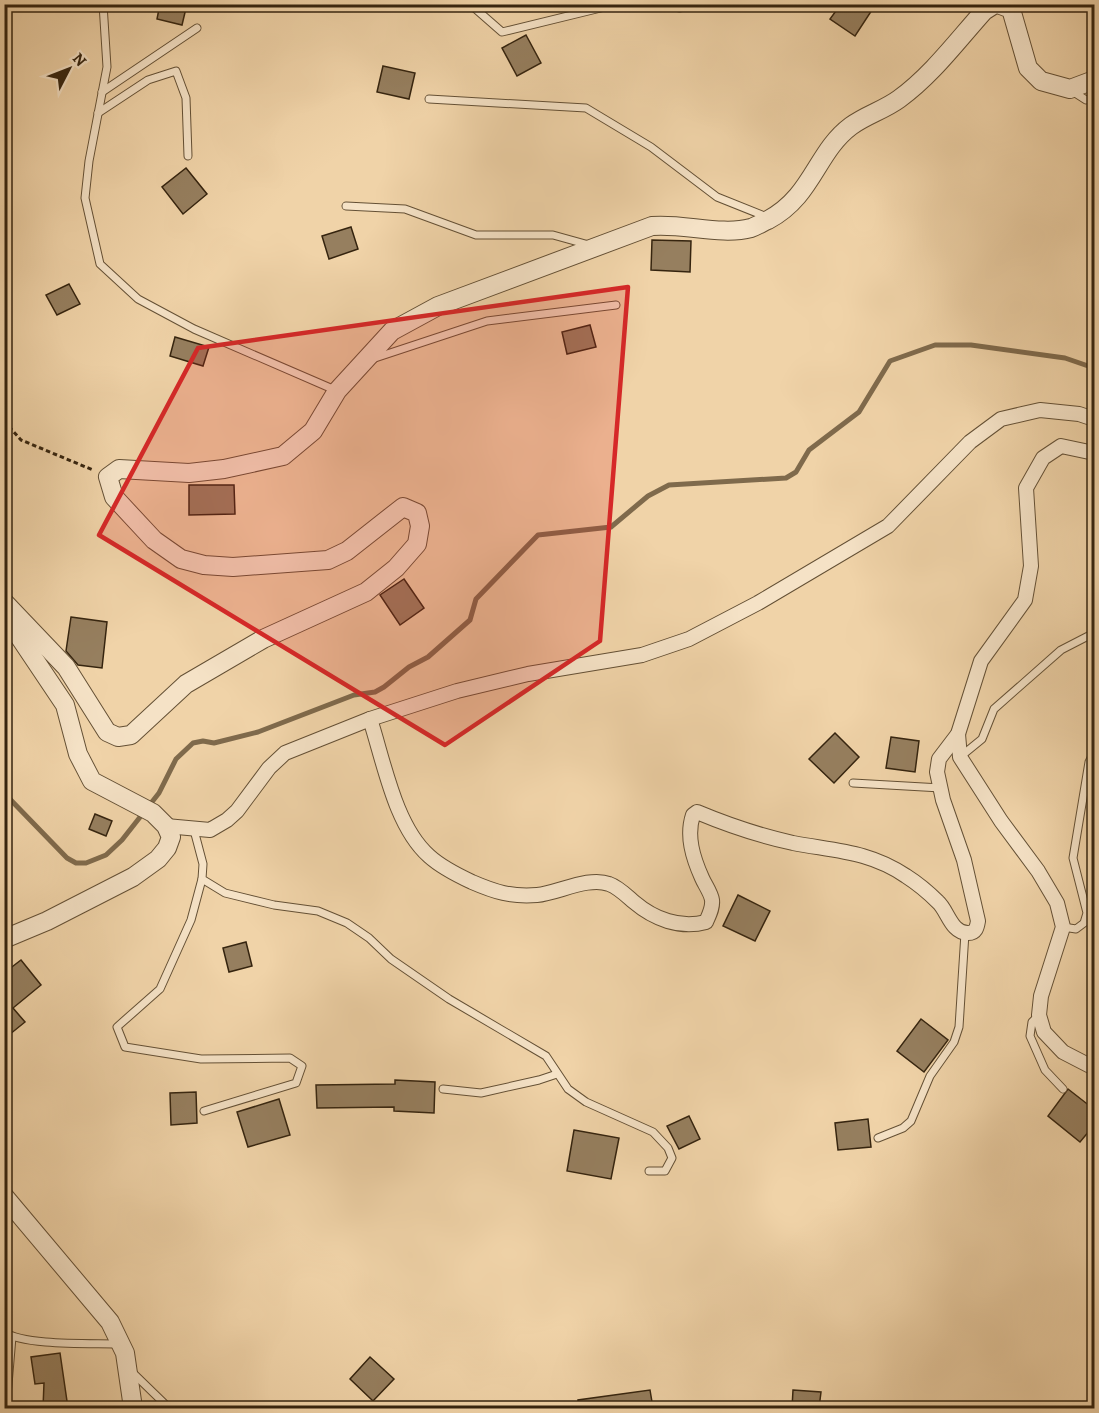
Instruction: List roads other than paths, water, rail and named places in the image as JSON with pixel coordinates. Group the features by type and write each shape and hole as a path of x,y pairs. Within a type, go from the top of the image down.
{"street":[{"path":"4,602 66,667 107,732 118,736 131,735 186,684 263,639 366,592 396,568 417,544 420,526 417,513 403,507 347,551 328,560 233,567 204,565 181,559 154,540 114,497 108,477 119,469 189,473 224,469 283,456 314,431 337,391 392,330 438,306 651,225 671,224 724,230 752,228 770,219 787,208 806,187 832,146 851,126 898,99 932,70 984,11 996,4 1011,9 1028,68 1041,81 1070,89 1095,80"},
{"path":"4,614 65,705 78,754 92,781 154,815 194,830 210,830 227,820 268,768 285,753 370,720 457,691 528,674 642,655 689,639 767,598 888,526 970,442 1001,420 1040,410 1079,414 1095,419"},
{"path":"370,720 401,818 412,837 429,856 454,874 497,893 518,896 540,895 597,882 609,884 651,915 676,923 693,925 706,922 711,911 712,899 693,854 690,837 693,815 697,812 761,834 875,858 907,876 940,903 954,927 965,933 972,933 977,929 978,921 964,860 941,788 938,772 939,759 958,734 981,661 1025,600 1031,566 1026,488 1043,458 1061,446 1095,453"},
{"path":"958,734 960,757 1001,822 1038,871 1057,903 1063,927 1041,996 1039,1015 1044,1032 1064,1052 1095,1068"},
{"path":"6,933 47,921 133,877 158,859 167,848 171,837 154,815"},
{"path":"4,1196 110,1322 125,1353 133,1408"}],"lane":[{"path":"103,4 107,67 89,161 85,198 100,264 138,299 184,324 337,391"},
{"path":"470,4 502,32 617,4"},
{"path":"664,4 679,8 704,4"},
{"path":"102,92 197,28"},
{"path":"98,113 148,80 176,71 186,98 188,156"},
{"path":"1070,89 1086,100 1095,98"},
{"path":"429,99 586,108 651,147 717,197 770,219"},
{"path":"346,206 405,209 476,235 553,235 594,247"},
{"path":"364,361 487,321 616,305"},
{"path":"960,757 982,739 994,709 1061,650 1095,633"},
{"path":"1063,927 1076,929 1084,923 1087,913 1073,858 1089,762 1095,752"},
{"path":"853,783 941,788"},
{"path":"194,830 203,864 202,879 191,920 160,989 117,1027 124,1047 201,1059 290,1058 302,1065 296,1083 204,1111"},
{"path":"202,879 225,893 274,905 318,911 347,924 369,938 391,959 449,999 546,1056 568,1089 586,1102 653,1132 668,1149 672,1158 665,1171 650,1171"},
{"path":"878,1138 903,1128 911,1121 930,1076 954,1041 959,1027 965,933"},
{"path":"1039,1015 1032,1022 1030,1036 1045,1070 1063,1089"},
{"path":"443,1089 481,1093 557,1074"},
{"path":"4,1332 12,1337 46,1341 121,1344"},
{"path":"4,1402 7,1396 12,1337"},
{"path":"127,1367 170,1408"}],"waterway":[{"path":"4,793 67,858 76,863 86,863 106,855 122,840 159,793 176,759 193,743 203,741 214,743 258,732 354,695 375,692 384,687 409,667 428,657 470,620 476,599 538,535 611,527 648,496 669,485 786,478 796,472 809,450 859,412 890,361 935,345 971,345 1065,358 1094,368"}]}
